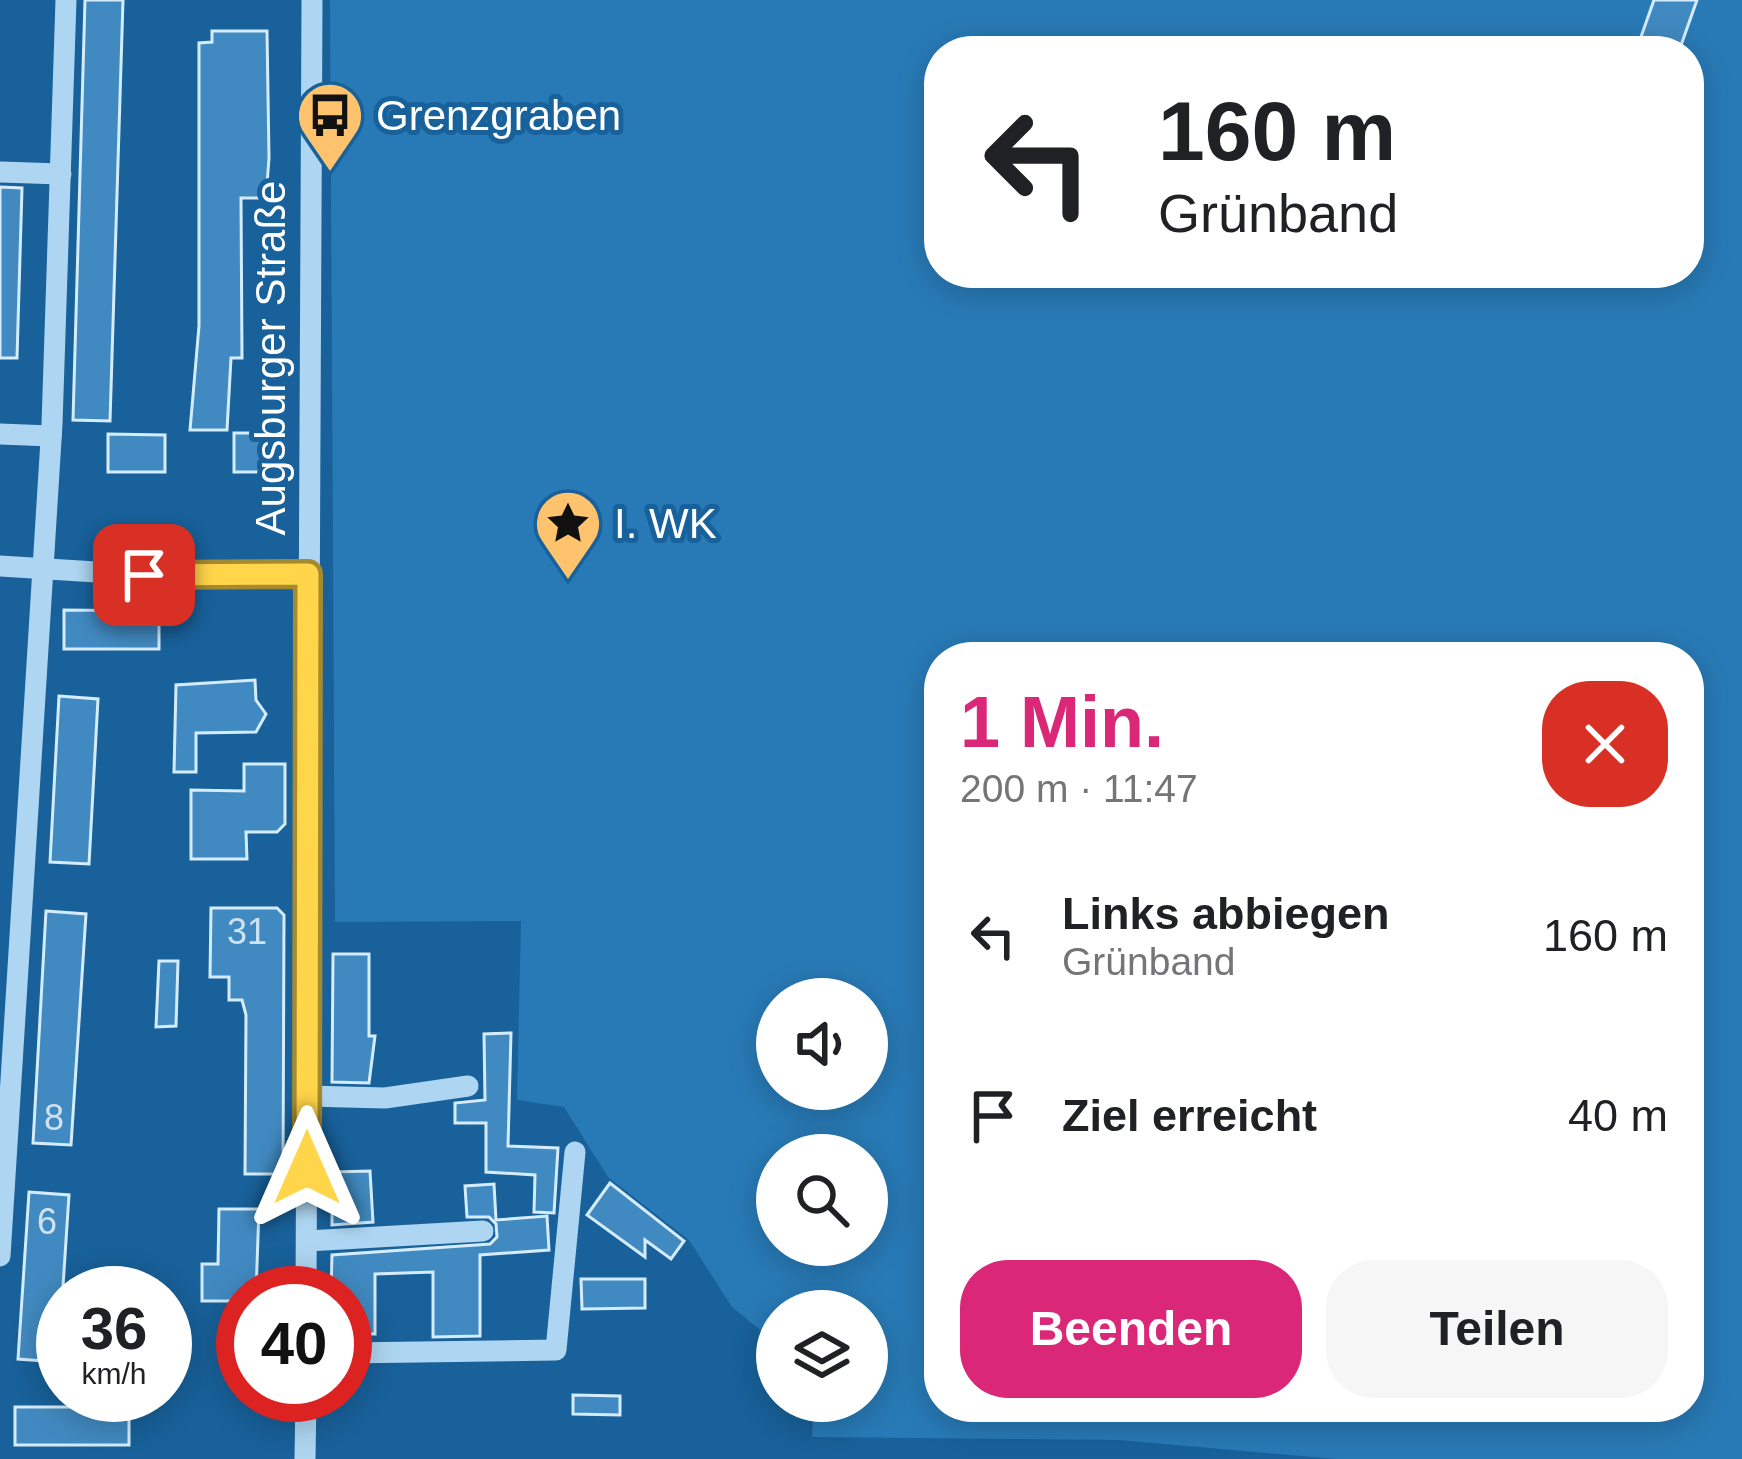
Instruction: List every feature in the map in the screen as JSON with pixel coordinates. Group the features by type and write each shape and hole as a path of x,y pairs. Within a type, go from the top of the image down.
{"street":[{"path":"0,1256 44,570 66,0"},
{"name":"Augsburger Straße","path":"307,1266 312,0"},
{"path":"0,172 61,174"},
{"path":"0,434 51,436"},
{"path":"0,566 308,574"},
{"path":"307,1096 385,1098 468,1086"},
{"path":"372,1353 556,1350 575,1152"},
{"path":"307,1241 483,1232"},
{"path":"305,1459 306,1422"}],"shaded area":[{"path":"330,0 1742,0 1742,1459 1336,1459 1119,1440 812,1437 813,1422 888,1422 888,1290 756,1290 756,1327 732,1307 689,1240 608,1177 564,1107 517,1100 521,921 335,922"}],"building":[{"path":"85,0 123,0 110,421 73,420"},
{"path":"1654,0 1697,0 1684,36 1641,36"},
{"path":"212,31 267,31 269,158 266,198 241,198 242,358 231,358 227,430 190,430 199,326 199,43 212,42"},
{"path":"0,187 22,188 17,358 0,358"},
{"path":"234,433 267,433 267,472 234,472"},
{"path":"108,434 165,435 165,472 108,472"},
{"path":"64,610 159,611 159,649 64,649"},
{"path":"255,680 256,700 266,714 256,732 196,733 196,772 174,772 176,685"},
{"path":"59,696 98,699 89,864 50,862"},
{"path":"244,764 285,764 285,824 277,832 246,832 247,859 191,859 191,790 244,791"},
{"path":"211,908 277,908 284,915 283,1174 245,1174 246,1015 242,1000 229,1000 229,977 210,977"},
{"path":"46,911 86,914 71,1145 33,1143"},
{"path":"333,954 369,954 369,1036 375,1036 369,1083 332,1082"},
{"path":"159,961 178,961 176,1026 156,1027"},
{"path":"511,1033 508,1146 558,1148 554,1213 534,1212 535,1175 486,1172 486,1123 455,1123 455,1103 485,1100 484,1034"},
{"path":"370,1171 373,1222 332,1225 332,1172"},
{"path":"610,1183 684,1241 671,1259 645,1240 645,1257 587,1215"},
{"path":"494,1184 496,1220 547,1216 549,1250 480,1255 480,1336 433,1337 433,1272 375,1274 372,1334 372,1266 332,1266 332,1255 490,1244 497,1237 496,1224 489,1217 467,1217 465,1186"},
{"path":"29,1192 69,1195 64,1266 36,1266 36,1360 18,1359"},
{"path":"219,1209 259,1209 257,1266 216,1266 216,1301 202,1301 202,1264 218,1264"},
{"path":"581,1279 645,1279 645,1308 582,1309"},
{"path":"573,1395 620,1396 620,1415 573,1414"},
{"path":"15,1407 36,1407 36,1422 129,1422 129,1445 15,1445"}],"place":[{"name":"Grenzgraben","path":"330,174"},
{"name":"I. WK","path":"568,582"}],"route":[{"path":"144,575 308,574 307,1168"}]}
